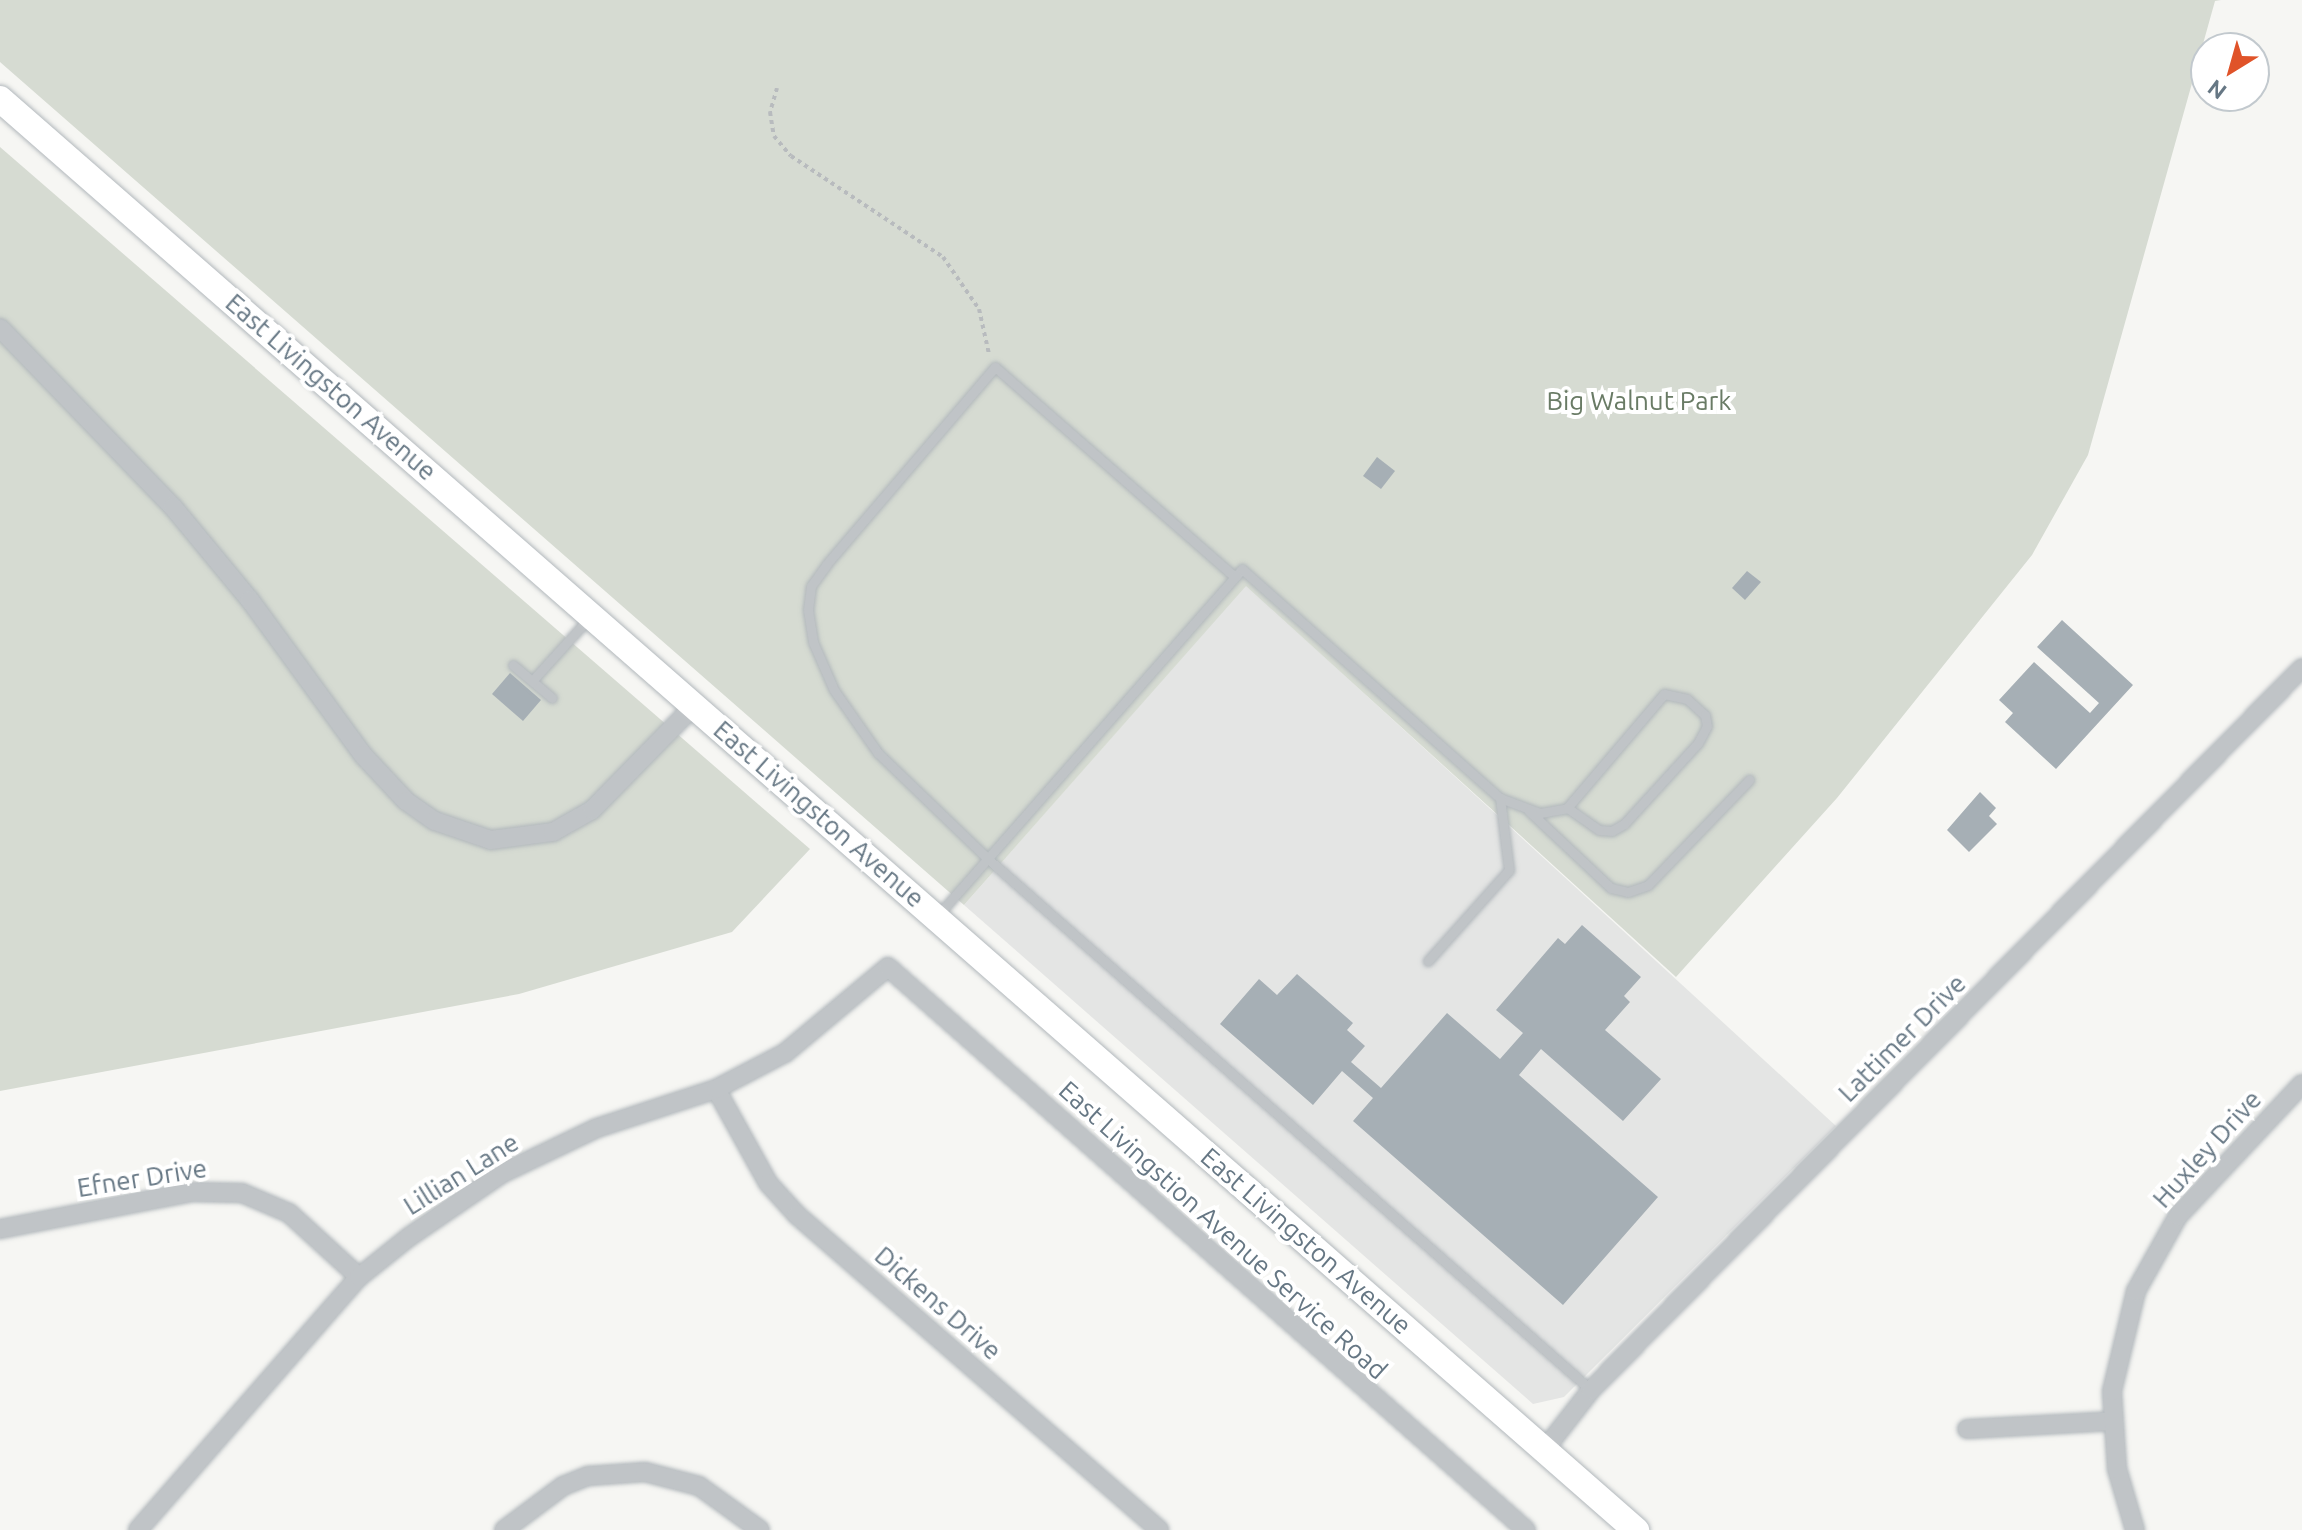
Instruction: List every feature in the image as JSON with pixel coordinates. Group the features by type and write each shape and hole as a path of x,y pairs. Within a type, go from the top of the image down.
{"main road":[{"name":"East Livingston Avenue","path":"0,99 1636,1530"}],"street":[{"path":"0,328 173,507 250,600 363,755 406,801 435,821 491,840 553,832 592,810 695,705"},
{"name":"Lattimer Drive","path":"1545,1449 1591,1390 2302,668"},
{"name":"Lillian Lane","path":"138,1530 359,1277 501,1174 597,1128 716,1089 785,1053 888,967"},
{"name":"East Livingstion Avenue Service Road","path":"888,967 1526,1530"},
{"name":"Huxley Drive","path":"2135,1530 2117,1469 2113,1421 2121,1339 2152,1257 2208,1179 2302,1084"},
{"name":"Dickens Drive","path":"716,1089 754,1161 797,1215 1159,1530"},
{"name":"Efner Drive","path":"0,1229 192,1192 242,1193 289,1213 359,1277"},
{"path":"1967,1429 2113,1421"},
{"path":"504,1530 563,1486 588,1476 645,1472 699,1486 760,1530"}],"lane":[{"path":"1235,577 995,367 827,564 811,586 808,610 813,642 834,690 878,753 988,859 1591,1390"},
{"path":"936,917 1242,569 1500,798 1525,807 1555,813 1567,808 1664,694 1687,699 1705,715 1707,726 1698,743 1624,824 1612,831 1599,830 1567,808"},
{"path":"532,681 592,615"},
{"path":"513,665 552,698"},
{"path":"1525,807 1611,888 1628,892 1648,885 1749,780"},
{"path":"1428,961 1509,870 1500,798"}],"path":[{"path":"777,88 770,112 774,136 791,156 943,257 979,309 995,367"}],"shaded area":[{"path":"1246,585 1836,1126 1564,1397 1533,1404 964,905"}],"green space":[{"name":"Big Walnut Park","path":"0,0 2221,0 2215,1 2206,32 2190,32 2190,90 2088,455 2032,555 1837,798 1676,977 1246,586 964,905 0,62"},
{"path":"0,147 810,849 732,932 519,994 0,1091"}],"building":[{"path":"1377,457 1395,471 1381,489 1363,476"},
{"path":"1747,571 1761,582 1745,600 1732,588"},
{"path":"2062,620 2133,685 2056,769 2005,722 2013,713 1999,700 2034,662 2090,713 2099,703 2037,647"},
{"path":"510,673 541,700 523,721 492,694"},
{"path":"1980,792 1996,808 1989,816 1997,824 1969,852 1947,830"},
{"path":"1582,925 1641,977 1624,996 1630,1002 1605,1030 1661,1079 1623,1121 1541,1049 1519,1075 1658,1197 1563,1305 1353,1121 1373,1098 1342,1071 1313,1105 1220,1024 1259,979 1277,995 1297,974 1353,1023 1347,1030 1365,1046 1351,1062 1381,1088 1447,1013 1500,1059 1523,1033 1496,1010 1558,938 1565,944"}]}
